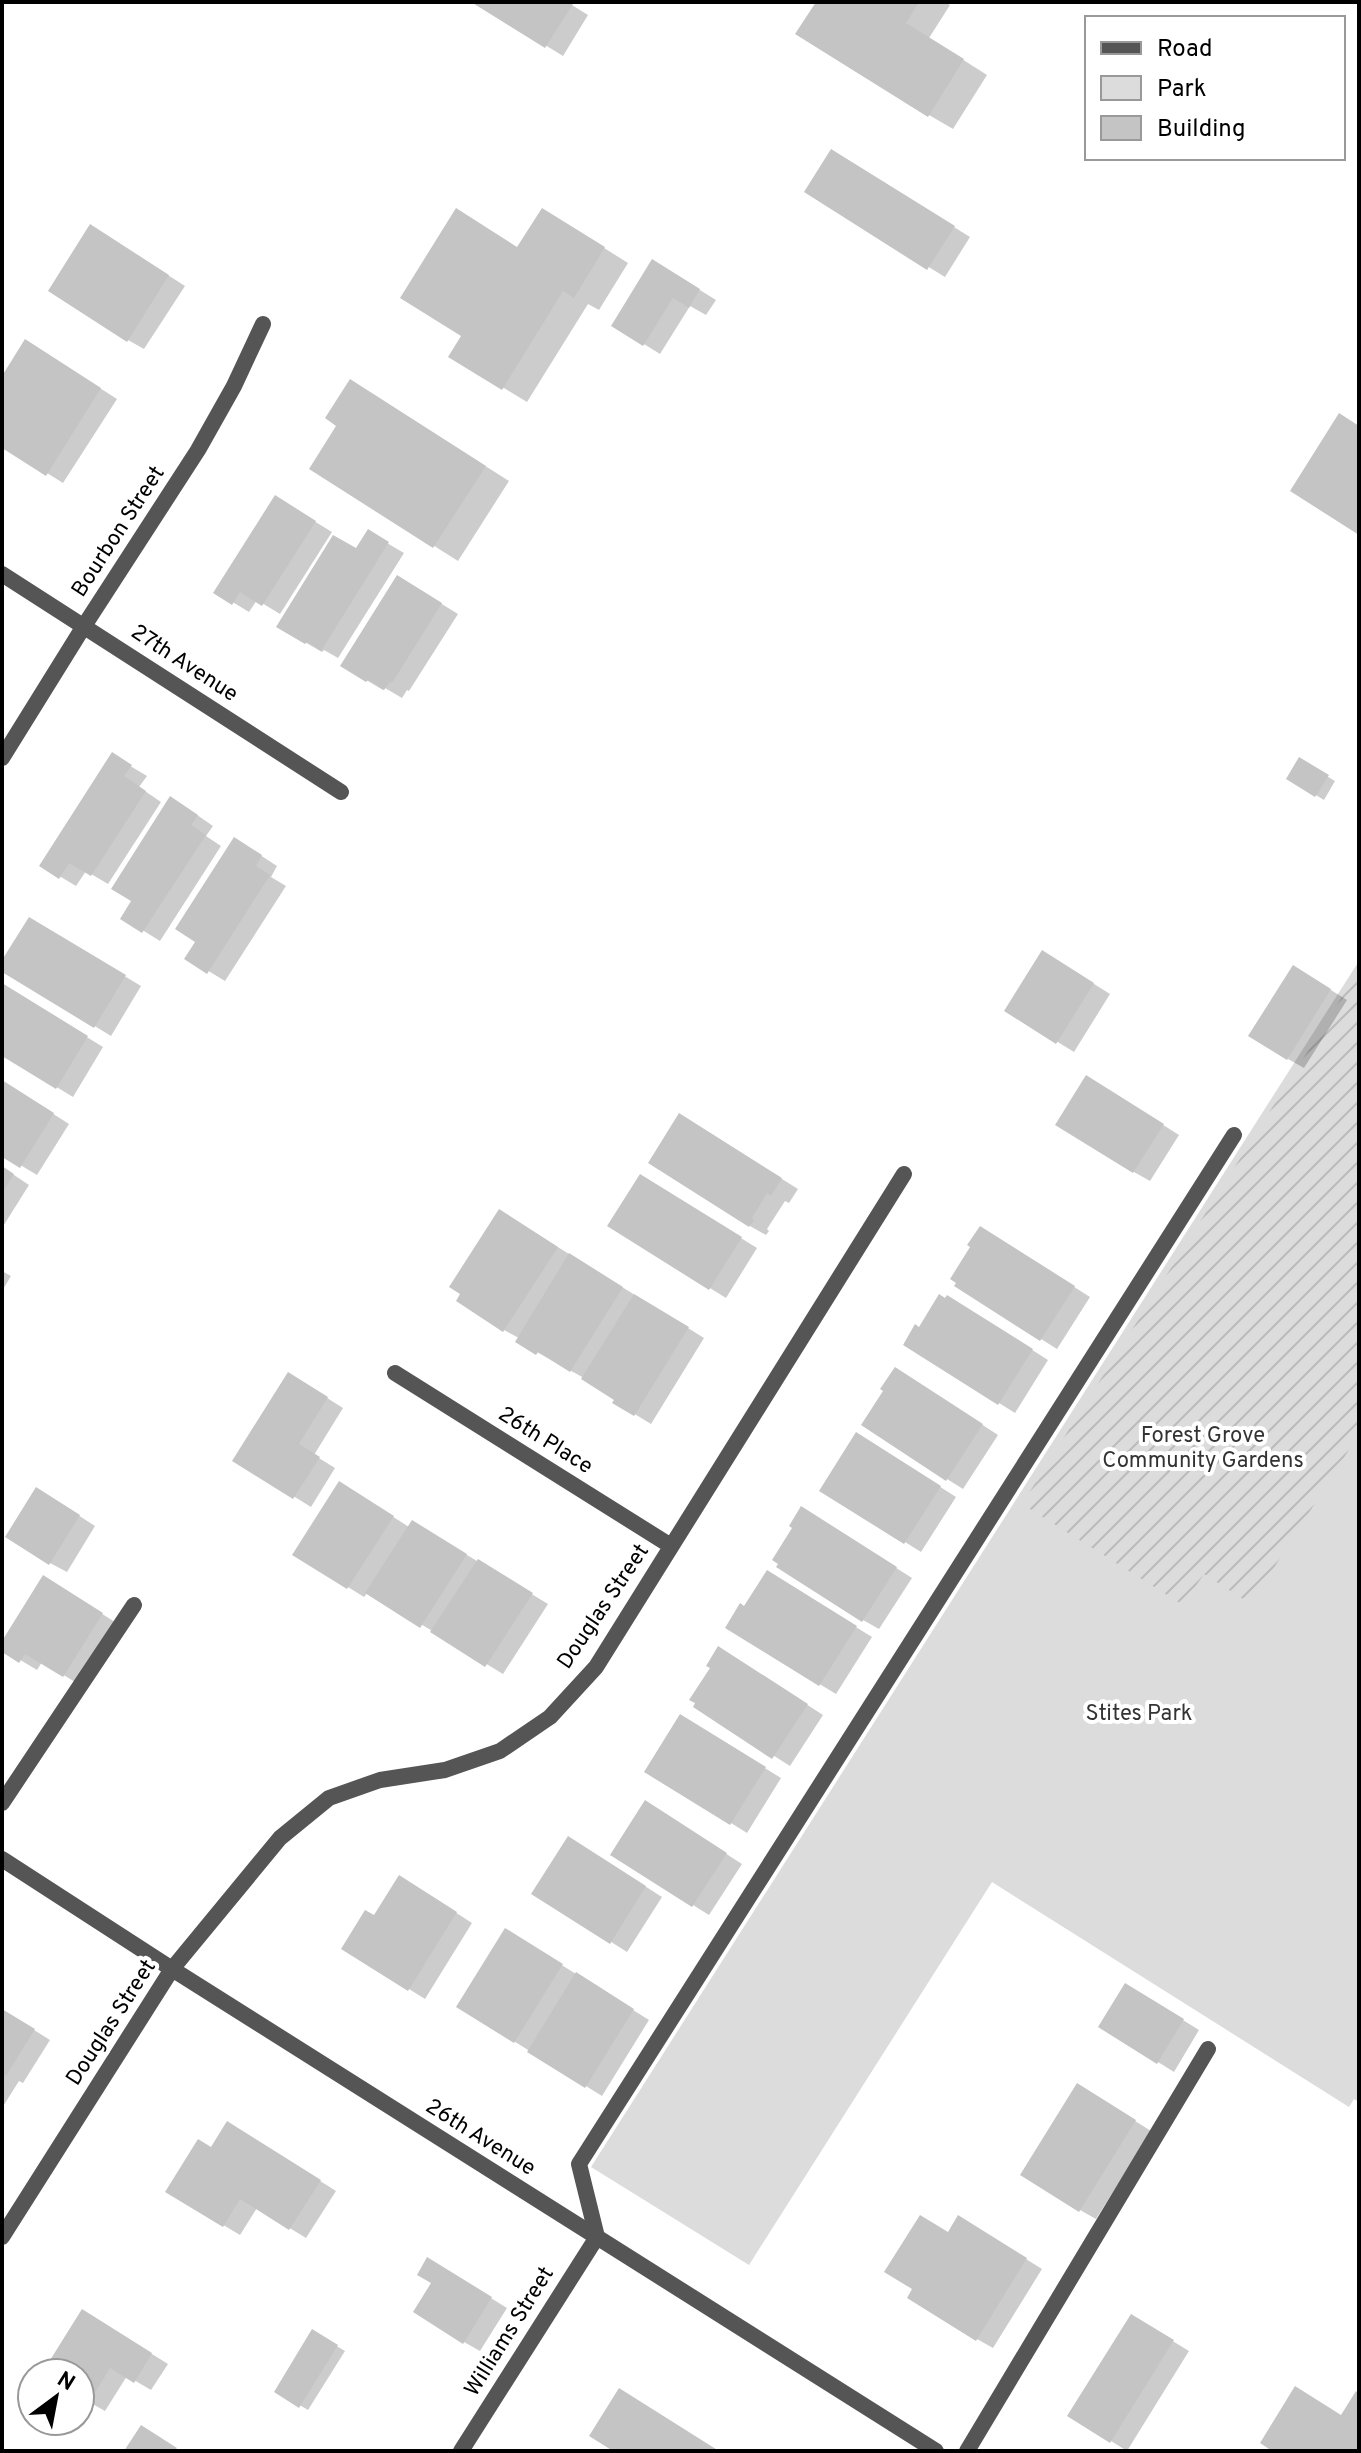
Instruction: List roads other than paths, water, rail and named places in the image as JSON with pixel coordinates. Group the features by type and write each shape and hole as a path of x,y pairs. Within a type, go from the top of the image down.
{"street":[{"name":"Bourbon Street","path":"2,758 198,450 234,386 263,324"},
{"name":"27th Avenue","path":"2,574 341,792"},
{"path":"597,2237 579,2164 1234,1135"},
{"name":"Douglas Street","path":"2,2237 172,1969 280,1838 329,1798 380,1780 445,1770 500,1751 550,1717 596,1667 904,1174"},
{"name":"26th Place","path":"395,1373 671,1546"},
{"path":"2,1803 134,1605"},
{"name":"26th Avenue","path":"2,1859 936,2451"},
{"path":"967,2451 1208,2049"},
{"name":"Williams Street","path":"461,2451 597,2237"}],"park label":[{"name":"Forest Grove Community Gardens","path":"1203,1448"},
{"name":"Stites Park","path":"1139,1714"}]}
